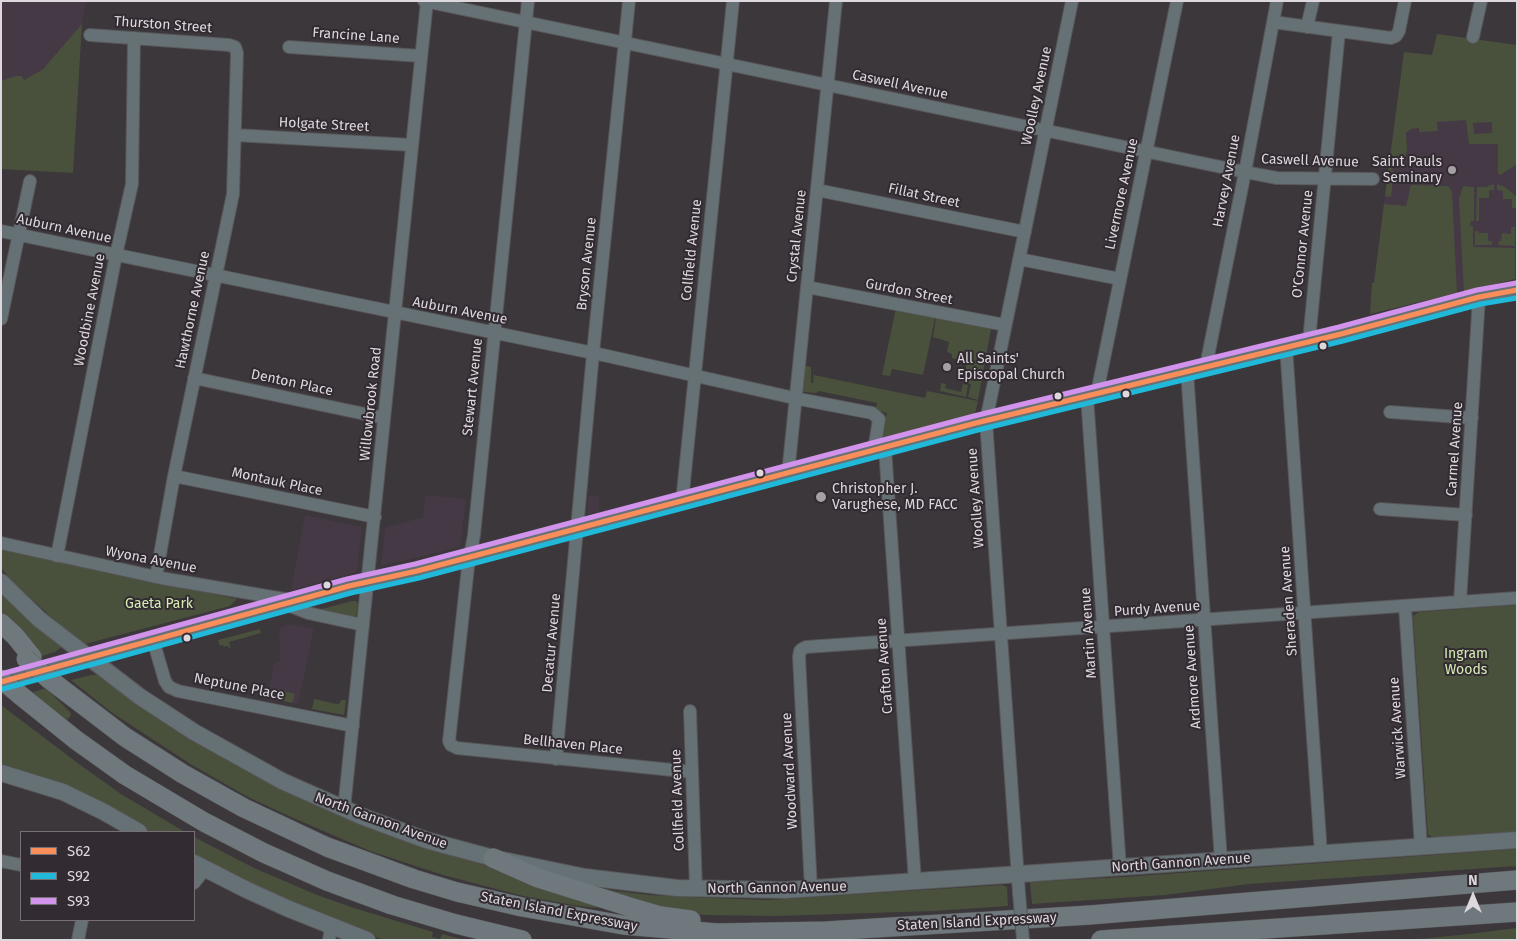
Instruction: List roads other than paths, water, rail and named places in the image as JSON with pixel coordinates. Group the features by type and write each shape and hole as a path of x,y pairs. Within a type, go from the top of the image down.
{"highway":[{"path":"1,623 15,636 29,658"},
{"name":"Staten Island Expressway","path":"1,636 29,658 53,682 125,737 183,774 278,824 327,847 414,879 501,903 599,921 693,932 769,933 1066,917 1517,880"},
{"path":"1,680 76,740 132,779 204,822 264,853 327,881 392,905 456,924 522,940"},
{"path":"492,858 538,878 661,916 769,933"},
{"path":"1101,940 1517,912"},
{"path":"1460,916 1517,920"}],"main road":[{"path":"1,680 89,658 290,602 470,558 986,421 1517,290"},
{"name":"North Gannon Avenue","path":"1,582 39,619 139,696 200,736 282,781 344,809 404,832 492,858 539,869 630,884 696,889 811,889 1517,840"},
{"path":"1,773 63,792 137,831"},
{"path":"199,866 330,933 367,940"}],"street":[{"name":"Stewart Avenue","path":"451,745 449,738 474,535 528,1"},
{"name":"Bryson Avenue","path":"577,529 629,1"},
{"name":"Collfield Avenue","path":"682,502 732,1"},
{"name":"Crystal Avenue","path":"788,474 794,398 836,1"},
{"name":"Woolley Avenue","path":"1023,940 986,421 1072,1"},
{"name":"Livermore Avenue","path":"1092,394 1120,279 1177,1"},
{"name":"Harvey Avenue","path":"1206,366 1245,172 1276,1"},
{"path":"1307,27 1313,1"},
{"path":"1273,22 1391,38 1396,36 1399,31 1405,1"},
{"path":"1473,37 1481,1"},
{"name":"Caswell Avenue","path":"426,2 1277,178 1373,179"},
{"name":"Willowbrook Road","path":"344,809 426,2"},
{"name":"O'Connor Avenue","path":"1309,341 1338,31"},
{"name":"Thurston Street","path":"90,34 235,47"},
{"name":"Woodbine Avenue","path":"57,556 116,255 132,184 134,38"},
{"name":"Hawthorne Avenue","path":"156,577 174,476 233,194 235,47"},
{"name":"Francine Lane","path":"289,47 421,56"},
{"name":"Holgate Street","path":"235,135 412,145"},
{"path":"1,319 30,180"},
{"name":"Fillat Street","path":"817,190 1025,232"},
{"name":"Auburn Avenue","path":"1,231 593,353 794,398 872,412 879,419 880,449"},
{"path":"1019,259 1120,279"},
{"name":"Gurdon Street","path":"807,287 1006,326"},
{"name":"Carmel Avenue","path":"1460,602 1479,298"},
{"name":"Sheraden Avenue","path":"1286,346 1321,854"},
{"name":"Ardmore Avenue","path":"1187,371 1221,861"},
{"name":"Denton Place","path":"194,378 384,418"},
{"name":"Martin Avenue","path":"1092,394 1104,628 1120,868"},
{"path":"1390,412 1472,418"},
{"name":"Crafton Avenue","path":"880,449 898,641 915,882"},
{"name":"Montauk Place","path":"174,476 374,517"},
{"path":"1380,509 1466,516"},
{"name":"Decatur Avenue","path":"556,759 577,529"},
{"name":"Wyona Avenue","path":"1,544 156,577 290,602 308,613 363,625"},
{"name":"Purdy Avenue","path":"800,651 806,647 1104,628 1517,598"},
{"name":"Warwick Avenue","path":"1405,606 1421,847"},
{"name":"Neptune Place","path":"153,640 165,681 169,686 178,690 353,726"},
{"name":"Woodward Avenue","path":"800,651 811,889"},
{"name":"Collfield Avenue","path":"690,711 696,889"},
{"name":"Bellhaven Place","path":"451,745 457,748 692,772"},
{"path":"1,861 20,865"},
{"path":"195,880 199,866"},
{"path":"78,940 82,921"}],"place":[{"name":"Saint Pauls Seminary","path":"1452,170"},
{"name":"All Saints' Episcopal Church","path":"947,367"},
{"name":"Christopher J. Varughese, MD FACC","path":"821,497"}],"park label":[{"name":"Gaeta Park","path":"159,604"},
{"name":"Ingram Woods","path":"1466,662"}]}
